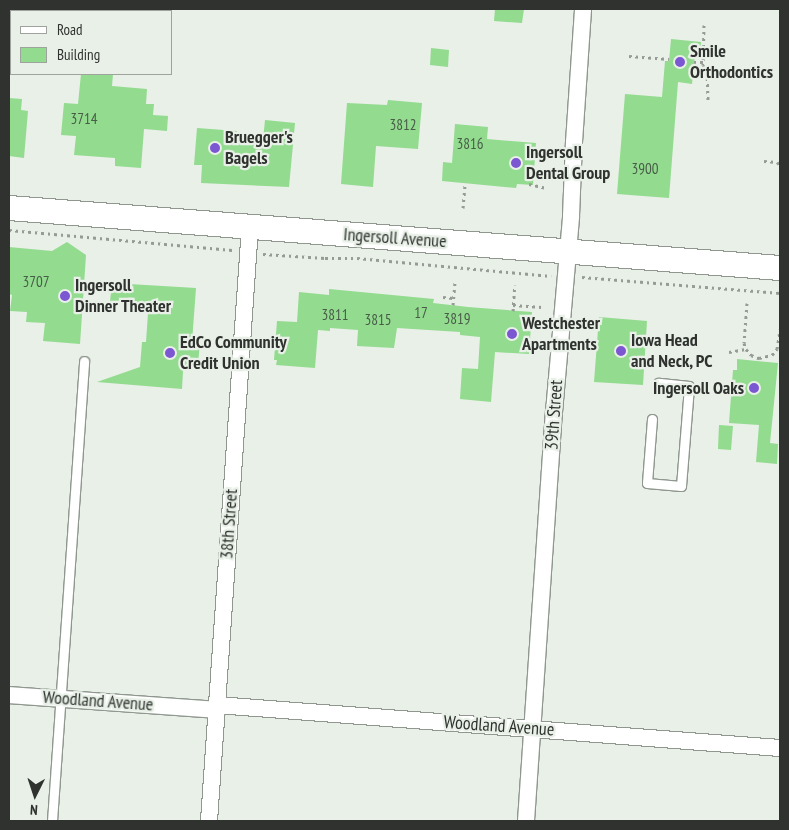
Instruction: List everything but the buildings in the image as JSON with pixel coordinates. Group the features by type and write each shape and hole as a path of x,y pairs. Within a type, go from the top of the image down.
{"main road":[{"name":"Ingersoll Avenue","path":"9,208 780,268"}],"street":[{"name":"39th Street","path":"526,821 556,392 569,252 583,9"},
{"name":"38th Street","path":"209,821 250,227"},
{"name":"Woodland Avenue","path":"9,695 217,707 780,748"}],"lane":[{"path":"52,821 84,361"},
{"path":"652,419 647,483 681,486 689,386 658,383"}],"path":[{"path":"704,25 703,62 707,71 708,101"},
{"path":"629,56 669,59"},
{"path":"694,62 703,62"},
{"path":"764,161 777,162 780,165"},
{"path":"463,208 465,182"},
{"path":"529,184 547,188"},
{"path":"9,230 238,251"},
{"path":"262,254 357,258 556,276"},
{"path":"580,277 780,293"},
{"path":"453,305 455,280"},
{"path":"513,311 515,285"},
{"path":"443,297 453,298"},
{"path":"747,303 746,349 754,357 765,358 772,356 777,349 780,329"},
{"path":"513,305 542,307"},
{"path":"729,352 746,349"}],"place":[{"name":"Smile Orthodontics","path":"680,62"},
{"name":"Bruegger's Bagels","path":"215,148"},
{"name":"Ingersoll Dental Group","path":"516,163"},
{"name":"Ingersoll Dinner Theater","path":"65,296"},
{"name":"Westchester Apartments","path":"512,334"},
{"name":"Iowa Head and Neck, PC","path":"621,351"},
{"name":"EdCo Community Credit Union","path":"170,353"},
{"name":"Ingersoll Oaks","path":"754,388"}]}
